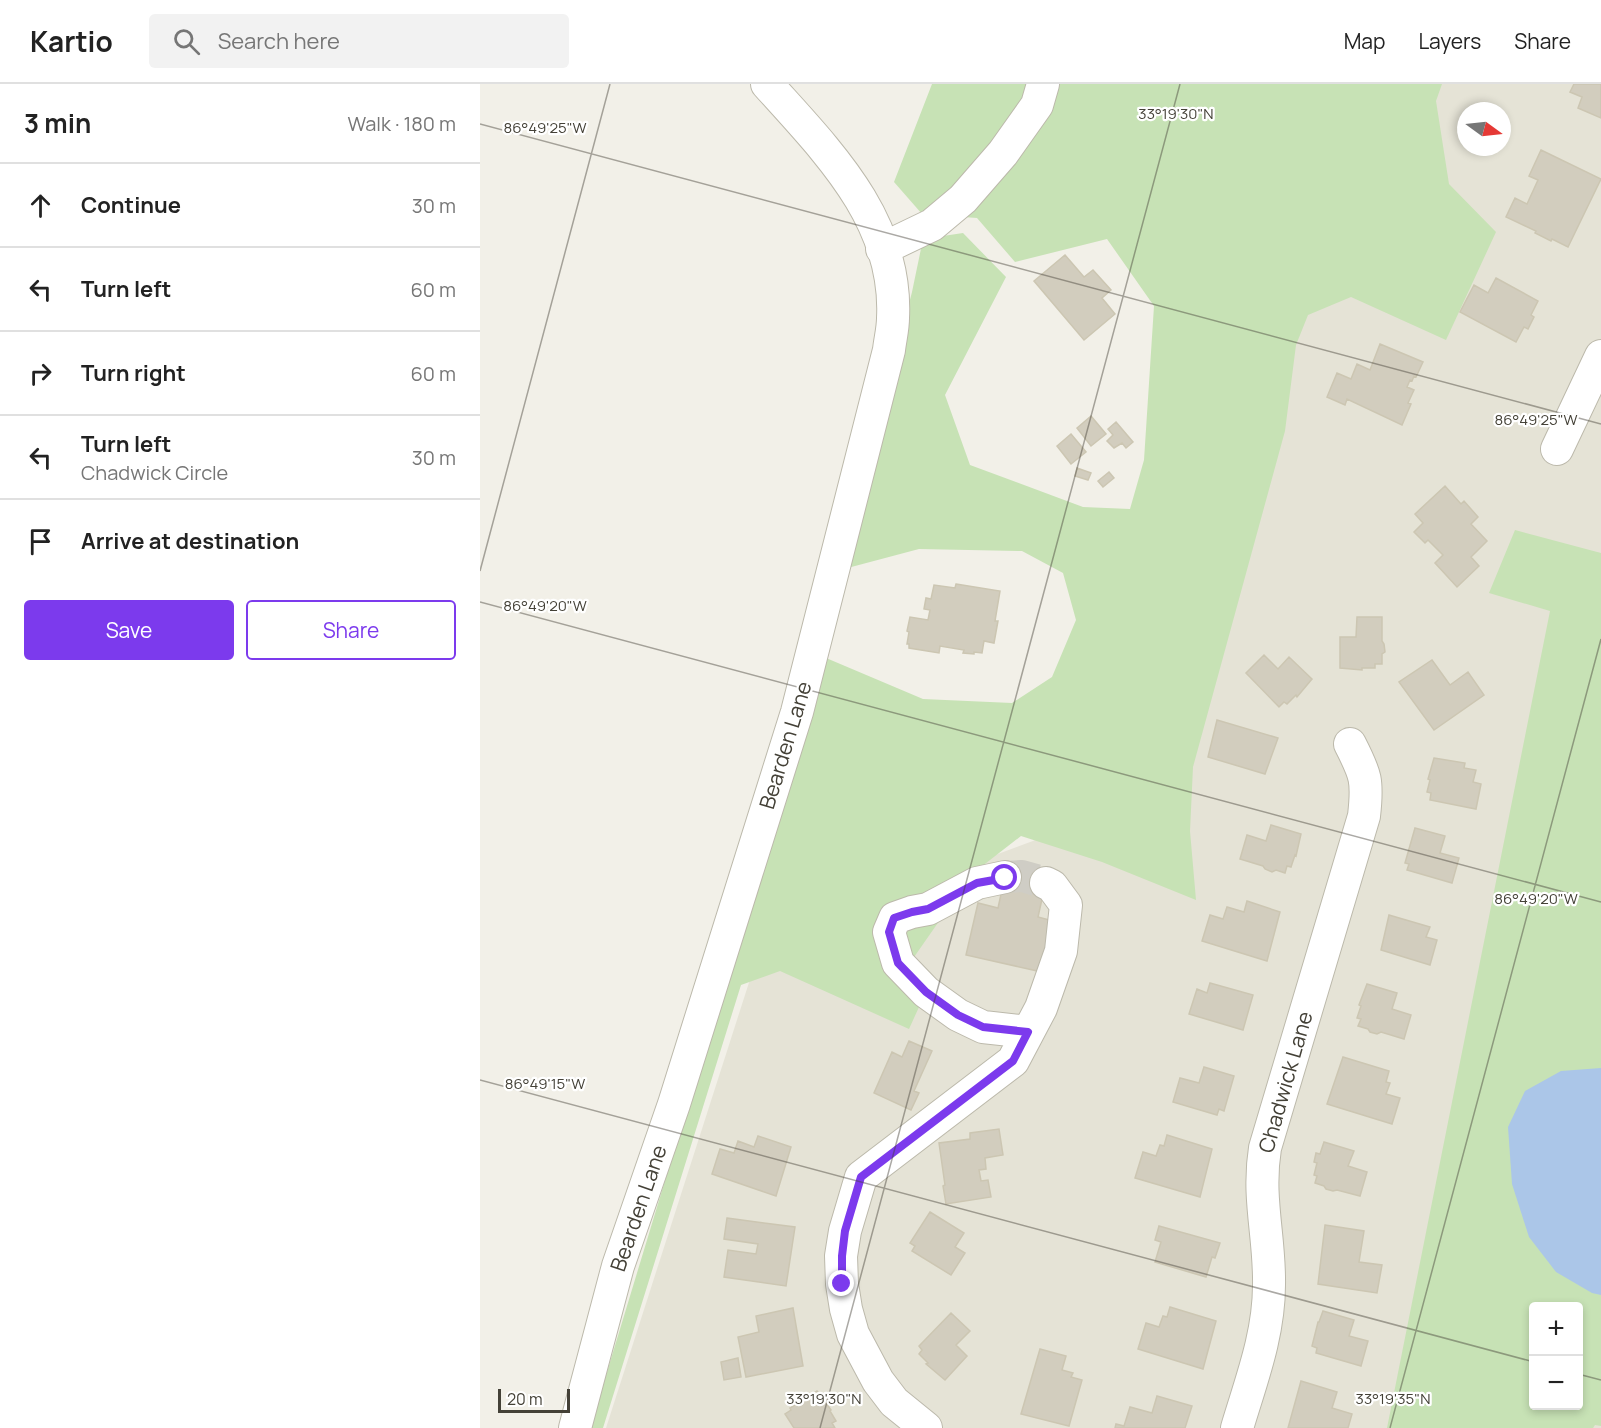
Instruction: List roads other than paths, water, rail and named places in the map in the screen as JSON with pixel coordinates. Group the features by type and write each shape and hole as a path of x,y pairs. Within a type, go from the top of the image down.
{"street":[{"name":"Bearden Lane","path":"574,1428 618,1266 674,1104 796,712 889,350 893,318 892,287 889,266 873,222 835,160 767,84"},
{"path":"882,249 932,225 963,199 1003,153 1037,105 1043,84"},
{"path":"1557,449 1601,356"},
{"name":"Chadwick Lane","path":"1237,1428 1260,1354 1269,1307 1261,1195 1261,1172 1265,1148 1364,816 1365,773 1350,744"},
{"path":"1005,878 977,883 928,909 894,918 889,932 898,963 926,992 958,1015 983,1027 1028,1032"},
{"path":"926,1428 894,1402 878,1381 853,1334 842,1284 845,1231 861,1177 1013,1061 1041,1008 1061,951 1065,905 1052,886 1046,883"}],"water":[{"path":"1601,1068 1601,1295 1592,1293 1556,1272 1529,1237 1512,1184 1508,1127 1525,1091 1561,1071"}],"tunnel":[{"path":"1005,877 1022,876 1046,883"}]}
